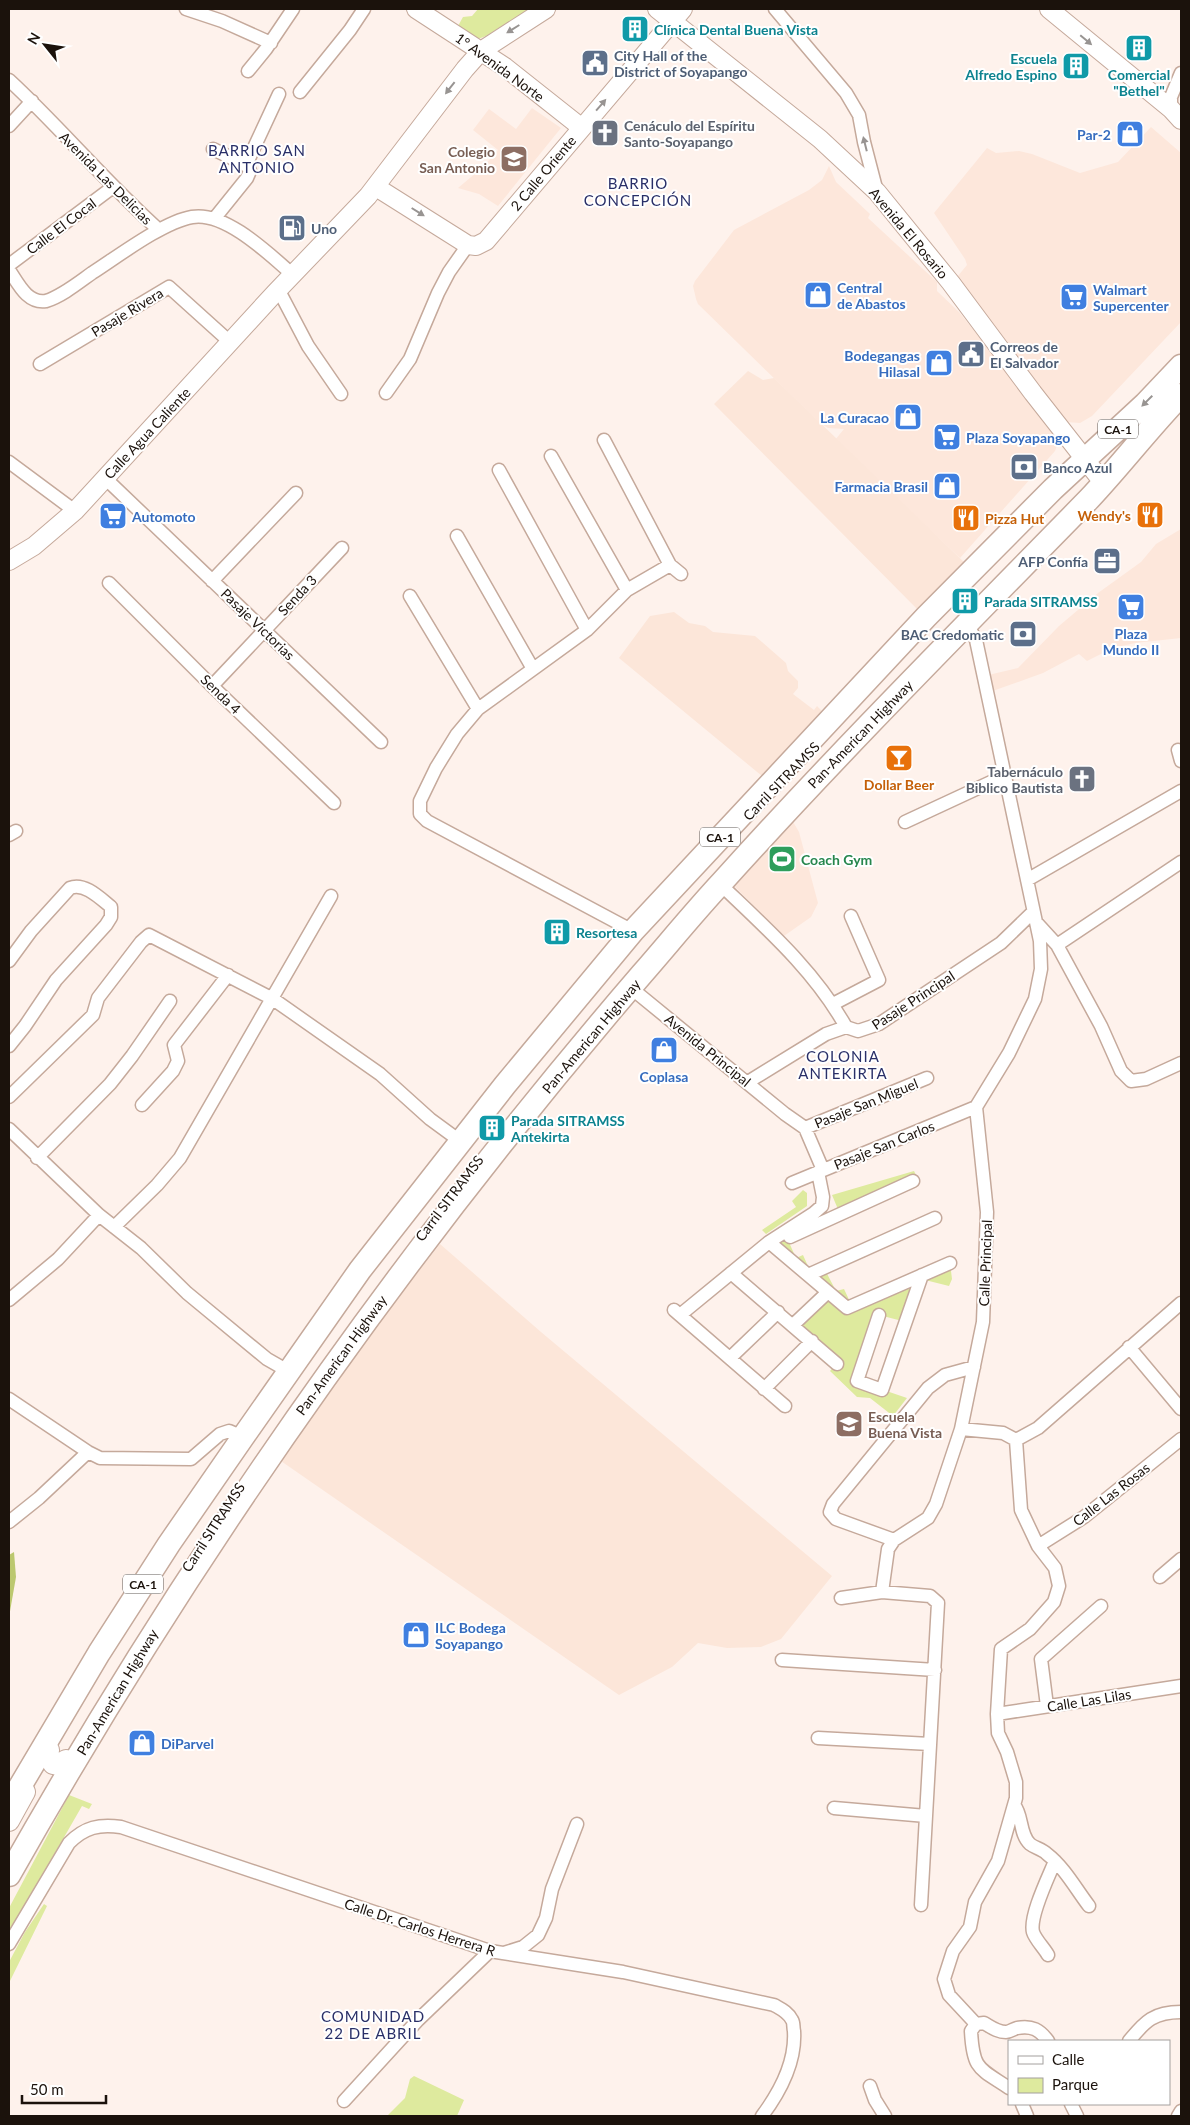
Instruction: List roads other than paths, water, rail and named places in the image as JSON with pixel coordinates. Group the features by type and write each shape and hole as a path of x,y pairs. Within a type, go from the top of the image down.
{"highway":[{"name":"CA-1","path":"18,1811 110,1636 169,1544 360,1270 460,1142 633,931 926,617 1053,489 1091,468 1144,404 1181,366"},
{"name":"Pan-American Highway","path":"9,1875 129,1670 193,1571 333,1365 480,1170 630,988 720,884 823,771 1089,499 1122,463 1144,433 1172,412 1181,395"}],"main road":[{"name":"1° Avenida Norte","path":"416,9 481,51 582,128"},
{"name":"Calle Agua Caliente","path":"9,561 40,542 74,511 292,274 376,186 432,111 481,51 546,9"},
{"name":"Avenida El Rosario","path":"657,9 678,15 878,192 1091,468"},
{"path":"1049,9 1176,114"},
{"name":"2 Calle Oriente","path":"468,245 476,246 486,241 678,15"},
{"path":"376,186 468,245"},
{"name":"Carril SITRAMSS","path":"9,1859 18,1811 58,1755 258,1459 330,1357 483,1153 588,1024 710,885 1091,468 1144,433"},
{"name":"Carril SITRAMSS","path":"58,1755 140,1603 298,1367 446,1168 573,1012 690,877 1006,546 1043,505 1053,489"}],"street":[{"path":"186,9 222,21 271,42"},
{"path":"248,71 271,42 293,9"},
{"path":"300,92 350,30 364,9"},
{"path":"775,9 846,93 859,116 878,192"},
{"path":"1176,114 1171,97 1181,72"},
{"name":"Avenida Las Delicias","path":"9,80 32,101 113,187 159,230 192,217 214,219 259,245 292,274"},
{"path":"246,165 279,94"},
{"path":"9,126 32,101"},
{"path":"213,149 246,165 250,170 247,178 214,219"},
{"name":"Calle El Cocal","path":"9,265 113,187"},
{"path":"9,270 27,295 38,301 46,302 159,230"},
{"path":"386,393 410,359 438,293 449,272 468,245"},
{"name":"Pasaje Rivera","path":"40,364 169,287 230,342"},
{"path":"277,291 308,346 341,394"},
{"path":"604,440 670,565 681,574"},
{"path":"551,456 627,590"},
{"path":"9,462 74,511"},
{"path":"499,470 587,630"},
{"name":"Pasaje Victorias","path":"105,478 381,742"},
{"path":"212,581 296,493"},
{"path":"458,536 533,669"},
{"name":"Senda 3","path":"212,686 342,548"},
{"path":"633,931 427,821 420,814 420,802 436,768 457,734 478,708 587,630 627,590 670,565"},
{"name":"Senda 4","path":"109,583 212,686 334,803"},
{"path":"410,596 478,708"},
{"path":"967,624 976,640 1040,941 1042,969 1035,999 1009,1053 976,1107"},
{"path":"905,822 1004,776"},
{"path":"1027,880 1181,791"},
{"path":"1057,945 1181,862"},
{"path":"720,884 770,931 811,975 833,1004 846,1027 826,1034 748,1082"},
{"path":"9,961 31,930 70,888 82,886 111,906 111,917 106,925 56,980 26,1026 9,1046"},
{"path":"114,1227 157,1185 180,1158 331,896"},
{"path":"833,1004 879,980 851,916"},
{"path":"1035,917 1057,945 1102,1026 1122,1070 1131,1080 1146,1079 1181,1063"},
{"name":"Pasaje Principal","path":"846,1027 858,1032 879,1024 1001,943 1035,917"},
{"path":"9,1097 93,1015 98,998 146,936 153,936 273,999 380,1074 430,1119 460,1142"},
{"path":"142,1105 173,1071 178,1061 174,1045 228,975"},
{"name":"Avenida Principal","path":"630,988 785,1114 805,1128"},
{"path":"37,1158 110,1084 170,1001"},
{"name":"Pasaje San Miguel","path":"805,1128 927,1078"},
{"name":"Pasaje San Carlos","path":"792,1183 976,1107"},
{"name":"Calle Principal","path":"894,1540 928,1518 936,1504 961,1429 983,1322 987,1212 976,1107"},
{"path":"784,1406 677,1312 822,1206 823,1197 820,1171 805,1128"},
{"path":"9,1129 37,1158 99,1215 141,1248 187,1293 267,1359 288,1371"},
{"path":"770,1243 913,1182"},
{"path":"9,1300 58,1259 99,1215"},
{"path":"808,1275 935,1218"},
{"path":"770,1243 847,1308 950,1262"},
{"path":"731,1273 837,1364"},
{"path":"879,1315 857,1381 882,1390 922,1275"},
{"path":"793,1325 828,1292"},
{"path":"1016,1440 1038,1428 1181,1303"},
{"path":"730,1358 778,1312"},
{"path":"764,1388 812,1341"},
{"path":"1129,1348 1181,1409"},
{"path":"882,1592 888,1549 894,1540 836,1518 830,1512 833,1504 928,1388 944,1374 974,1367"},
{"path":"9,1398 88,1452 100,1458 191,1459 204,1450 220,1434 229,1431 243,1437"},
{"path":"961,1429 1003,1433 1016,1440"},
{"name":"Calle Las Rosas","path":"1038,1546 1084,1517 1181,1439"},
{"path":"976,2024 949,1995 945,1988 944,1979 953,1951 970,1927 975,1902 998,1861 1014,1805 1016,1782 1007,1752 998,1733 997,1714 1001,1649 1030,1629 1054,1602 1059,1586 1055,1568 1038,1546 1021,1510 1016,1440"},
{"path":"9,1522 39,1498 88,1452"},
{"path":"1160,1577 1181,1559"},
{"path":"841,1598 882,1592 930,1596 938,1603 921,1905"},
{"path":"1047,1706 1041,1659 1102,1606"},
{"path":"782,1660 934,1670"},
{"name":"Calle Las Lilas","path":"997,1714 1181,1686"},
{"path":"818,1738 930,1744"},
{"path":"1014,1805 1019,1812 1023,1832 1029,1844 1040,1849 1055,1861 1088,1906"},
{"path":"834,1808 926,1816"},
{"path":"344,2101 418,2020 496,1952 523,1947 538,1934 546,1918 552,1889 577,1824"},
{"name":"Calle Dr. Carlos Herrera R","path":"9,1944 69,1843 89,1827 104,1825 120,1827 496,1952 624,1972 774,2004 793,2021 794,2040 792,2054 780,2090 762,2116"},
{"path":"1048,1955 1033,1932 1038,1903 1055,1861"},
{"path":"1130,2040 1141,2025 1153,2016 1181,2012"},
{"path":"1008,2087 984,2073 976,2062 972,2048 971,2031 976,2024 984,2023 996,2031 1007,2032 1018,2028 1031,2027 1042,2032 1047,2040"},
{"path":"870,2086 875,2100 886,2116"},
{"path":"1178,2116 1181,2111"}],"place":[{"name":"Clínica Dental Buena Vista","path":"635,29"},
{"name":"Comercial \"Bethel\"","path":"1139,48"},
{"name":"City Hall of the District of Soyapango","path":"595,63"},
{"name":"Escuela Alfredo Espino","path":"1076,66"},
{"name":"Cenáculo del Espíritu Santo-Soyapango","path":"605,133"},
{"name":"Par-2","path":"1130,134"},
{"name":"Colegio San Antonio","path":"514,159"},
{"name":"Uno","path":"292,228"},
{"name":"Central de Abastos","path":"818,295"},
{"name":"Walmart Supercenter","path":"1074,297"},
{"name":"Correos de El Salvador","path":"971,354"},
{"name":"Bodegangas Hilasal","path":"939,363"},
{"name":"La Curacao","path":"908,417"},
{"name":"Plaza Soyapango","path":"947,437"},
{"name":"Banco Azul","path":"1024,467"},
{"name":"Farmacia Brasil","path":"947,486"},
{"name":"Wendy's","path":"1150,515"},
{"name":"Automoto","path":"113,516"},
{"name":"Pizza Hut","path":"966,518"},
{"name":"AFP Confía","path":"1107,561"},
{"name":"Parada SITRAMSS","path":"965,601"},
{"name":"Plaza Mundo II","path":"1131,607"},
{"name":"BAC Credomatic","path":"1023,634"},
{"name":"Dollar Beer","path":"899,758"},
{"name":"Tabernáculo Biblico Bautista","path":"1082,779"},
{"name":"Coach Gym","path":"782,859"},
{"name":"Resortesa","path":"557,932"},
{"name":"Coplasa","path":"664,1050"},
{"name":"Parada SITRAMSS Antekirta","path":"492,1128"},
{"name":"Escuela Buena Vista","path":"849,1424"},
{"name":"ILC Bodega Soyapango","path":"416,1635"},
{"name":"DiParvel","path":"142,1743"}],"district":[{"name":"BARRIO SAN ANTONIO","path":"257,158"},
{"name":"BARRIO CONCEPCIÓN","path":"638,192"},
{"name":"COLONIA ANTEKIRTA","path":"843,1064"},
{"name":"COMUNIDAD 22 DE ABRIL","path":"373,2024"}]}
